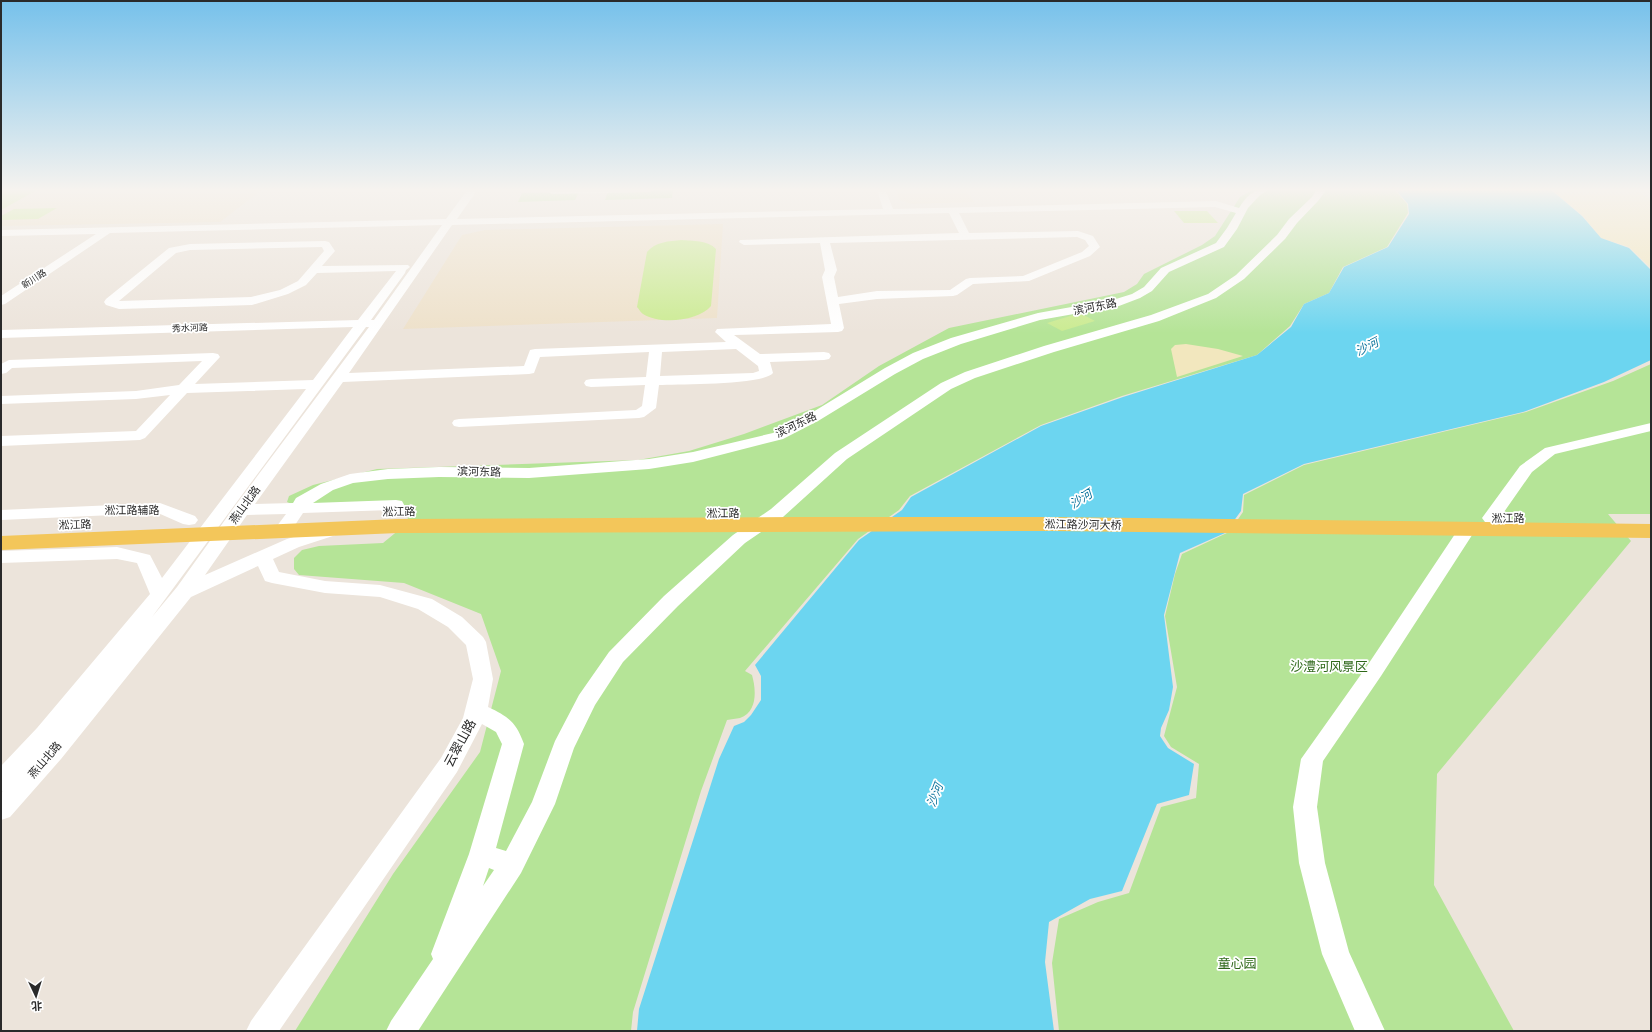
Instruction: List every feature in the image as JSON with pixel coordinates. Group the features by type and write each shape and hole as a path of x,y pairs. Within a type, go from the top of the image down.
{"main road":[{"name":"淞江路","path":"1,528 219,522 400,512 783,518"},
{"name":"淞江路","path":"291,518 339,528 783,518"},
{"name":"淞江路沙河大桥","path":"783,518 1051,524 1367,522"},
{"name":"淞江路","path":"1367,522 1492,518 1651,519"},
{"name":"淞江路","path":"1,543 219,522"},
{"name":"淞江路","path":"1367,522 1467,529 1651,531"}],"street":[{"name":"新川路","path":"1,301 98,237"},
{"path":"198,247 210,237"},
{"name":"燕山北路","path":"1,810 53,752 184,592 219,522 316,384 404,267 429,237"},
{"name":"燕山北路","path":"1,782 45,734 339,378 378,322 432,237"},
{"path":"744,242 925,237"},
{"path":"833,301 878,295 953,293 970,281 1025,278 1086,254 1095,247 1089,238 1087,237"},
{"name":"滨河东路","path":"291,518 302,502 327,487 350,479 388,474 454,472 529,473 650,464 693,457 778,436 813,418 890,371 918,356 956,341 1038,317 1119,302 1136,296 1148,289 1165,270 1220,245 1226,237"},
{"path":"401,1031 512,865 543,804 563,748 573,728 587,701 616,657 682,591 739,539 783,518 841,456 946,386 970,375 1049,349 1155,318 1212,296 1240,277 1279,237"},
{"path":"591,383 754,377 766,373 765,364 721,332 838,328 828,277 831,270 824,240"},
{"path":"325,244 330,251 302,283 284,292 252,301 119,305 110,302 173,250 198,247 325,244"},
{"path":"313,270 404,267"},
{"name":"秀水河路","path":"1,334 378,322"},
{"path":"339,378 529,370 534,352 738,345"},
{"path":"459,422 639,414 649,408 656,348"},
{"path":"757,358 824,356"},
{"path":"1,370 9,364 214,357 140,435 1,440"},
{"path":"1,400 136,395 184,388 316,384"},
{"path":"1492,518 1499,505 1526,469 1550,451 1651,427"},
{"name":"淞江路辅路","path":"1,515 160,508 219,522"},
{"path":"184,592 293,543 339,528"},
{"path":"1370,1031 1336,954 1312,863 1305,807 1312,759 1374,672 1467,529"},
{"path":"1,557 117,553 144,559 152,573 160,595"},
{"name":"云翠山路","path":"261,1031 449,765 474,719 483,679 476,642 455,622 425,604 380,591 325,587 272,577 262,556"},
{"path":"435,978 482,854 513,744 510,732 504,725 476,711"},
{"path":"482,854 512,865"}],"shaded area":[{"path":"461,237 722,237 717,318 403,329"}],"green space":[{"path":"1213,237 1393,237 1387,247 1343,267 1329,293 1304,304 1290,326 1257,355 1122,396 1041,425 910,496 899,510 858,539 745,671 752,675 755,693 753,705 746,715 740,718 727,720 701,791 633,1012 631,1031 295,1031 393,874 480,752 501,671 481,614 404,583 299,575 294,569 294,558 302,550 319,546 383,543 400,529 417,506 310,512 287,502 289,496 313,485 377,469 638,460 689,451 744,434 822,405 879,366 949,328 1124,292 1137,284 1144,274 1202,245"},
{"path":"682,240 704,242 716,249 711,306 698,315 679,320 659,320 650,317 642,313 637,307 647,252 658,244"},
{"path":"1080,313 1095,321 1062,331 1047,323"},
{"name":"沙澧河风景区","path":"1651,364 1651,514 1608,514 1631,541 1437,774 1434,885 1514,1031 1059,1031 1052,963 1059,919 1098,902 1129,893 1161,807 1196,798 1199,764 1171,747 1164,736 1177,687 1165,616 1175,574 1182,554 1229,532 1243,512 1244,495 1304,465 1526,412 1613,381"}],"sand":[{"path":"1651,237 1651,268 1629,247 1601,238"},
{"path":"1186,344 1218,349 1243,356 1177,377 1171,349 1175,345"}],"water":[{"name":"沙河","path":"1394,237 1600,237 1629,248 1651,270 1651,360 1604,382 1523,412 1304,464 1243,494 1241,511 1225,533 1180,553 1164,615 1173,687 1169,710 1161,728 1160,736 1168,748 1194,764 1189,795 1157,804 1122,891 1090,899 1049,922 1045,962 1054,1031 637,1031 639,1009 719,759 734,726 744,722 751,715 761,700 761,676 755,665 859,540 902,510 911,497 1041,426 1123,397 1257,355 1291,327 1304,304 1329,293 1344,267 1388,247"}],"park label":[{"name":"童心园","path":"1237,963"}]}
